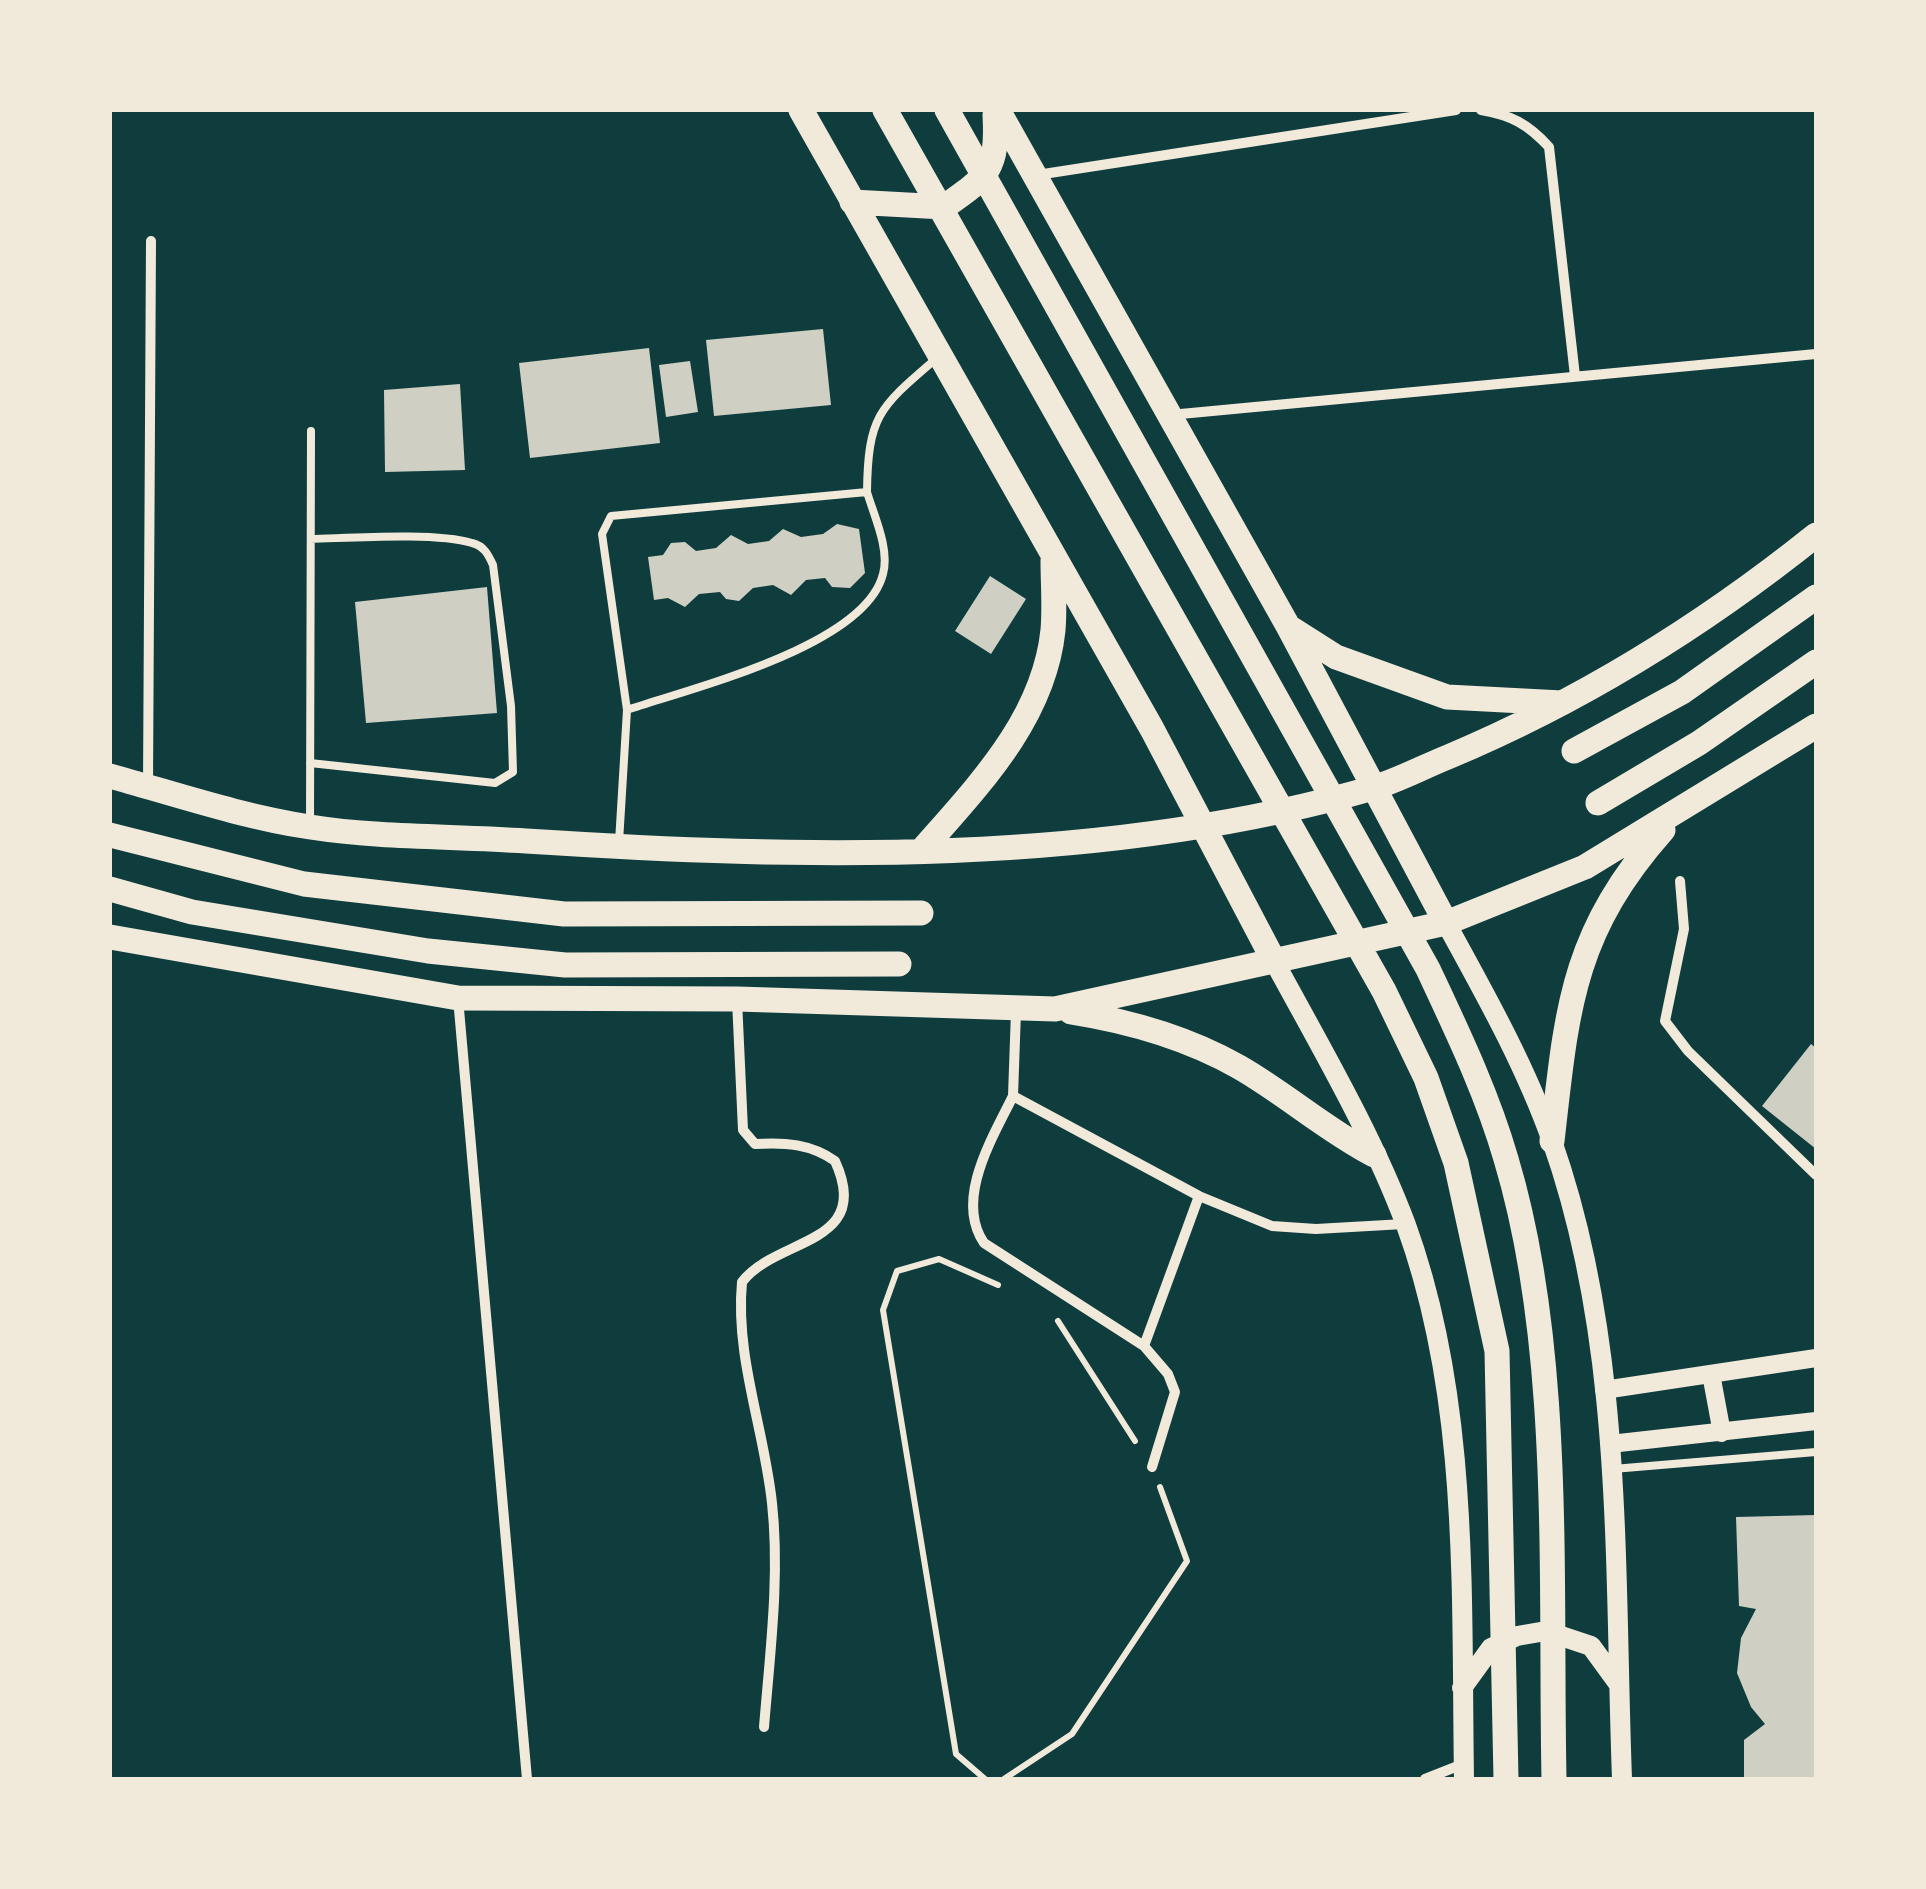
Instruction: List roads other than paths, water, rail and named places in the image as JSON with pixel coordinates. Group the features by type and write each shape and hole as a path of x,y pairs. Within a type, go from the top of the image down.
{"main road":[{"path":"802,110 1204,827 1374,1155 1405,1224 1434,1323 1452,1432 1461,1541 1464,1771"},
{"path":"884,110 1384,991 1426,1078 1456,1163 1497,1351 1506,1779"},
{"path":"946,110 1428,969 1468,1057 1500,1142 1528,1252 1544,1353 1554,1779"},
{"path":"852,202 944,207 981,180 997,154 996,110"},
{"path":"996,110 1376,787 1522,1068 1552,1141 1584,1251 1613,1469 1622,1779"},
{"path":"110,776 310,827 618,847 922,850 1120,839 1204,827 1376,787 1564,703 1688,628 1816,535"},
{"path":"922,850 984,779 1029,710 1044,672 1053,630 1053,558"},
{"path":"1574,751 1682,692 1816,597"},
{"path":"1288,626 1336,657 1447,697 1564,703"},
{"path":"1598,803 1699,743 1816,662"},
{"path":"1055,1009 1446,923 1585,867 1676,815 1816,726"},
{"path":"1552,1141 1567,1010 1586,944 1613,892 1676,815"},
{"path":"110,835 304,884 564,914 922,913"},
{"path":"110,889 192,912 428,951 565,965 900,964"},
{"path":"110,937 458,998 1016,1006 1130,1021 1238,1067 1325,1129 1374,1155"},
{"path":"1462,1688 1491,1648 1518,1636 1546,1631 1591,1646 1618,1684"}],"street":[{"path":"1033,176 1066,167 1456,110"},
{"path":"1481,110 1508,115 1532,128 1549,147 1575,376"},
{"path":"148,787 151,242"},
{"path":"1166,415 1816,354"},
{"path":"1680,881 1684,929 1665,1021 1688,1051 1816,1175"},
{"path":"458,998 527,1779"},
{"path":"737,999 743,1130 756,1144 798,1145 821,1151 835,1161 845,1196 842,1211 824,1234 765,1260 742,1282 738,1319 772,1504 773,1612 764,1726"},
{"path":"1016,1006 1013,1096 977,1179 973,1208 976,1232 984,1243 1144,1346 1168,1374 1174,1392 1152,1467"},
{"path":"1013,1096 1199,1196 1272,1226 1316,1229 1405,1224"},
{"path":"1144,1346 1199,1196"},
{"path":"1604,1390 1816,1358"},
{"path":"1711,1374 1722,1433"},
{"path":"1610,1444 1816,1421"},
{"path":"1424,1779 1464,1771"}],"lane":[{"path":"627,710 815,642 861,610 876,594 885,570 867,492 872,428 892,398 939,356"},
{"path":"310,827 312,430"},
{"path":"618,847 627,710 602,534 611,516 867,492"},
{"path":"310,764 495,783 513,772 511,706 493,565 486,550 471,542 380,537 311,539"},
{"path":"1613,1469 1816,1452"}]}
